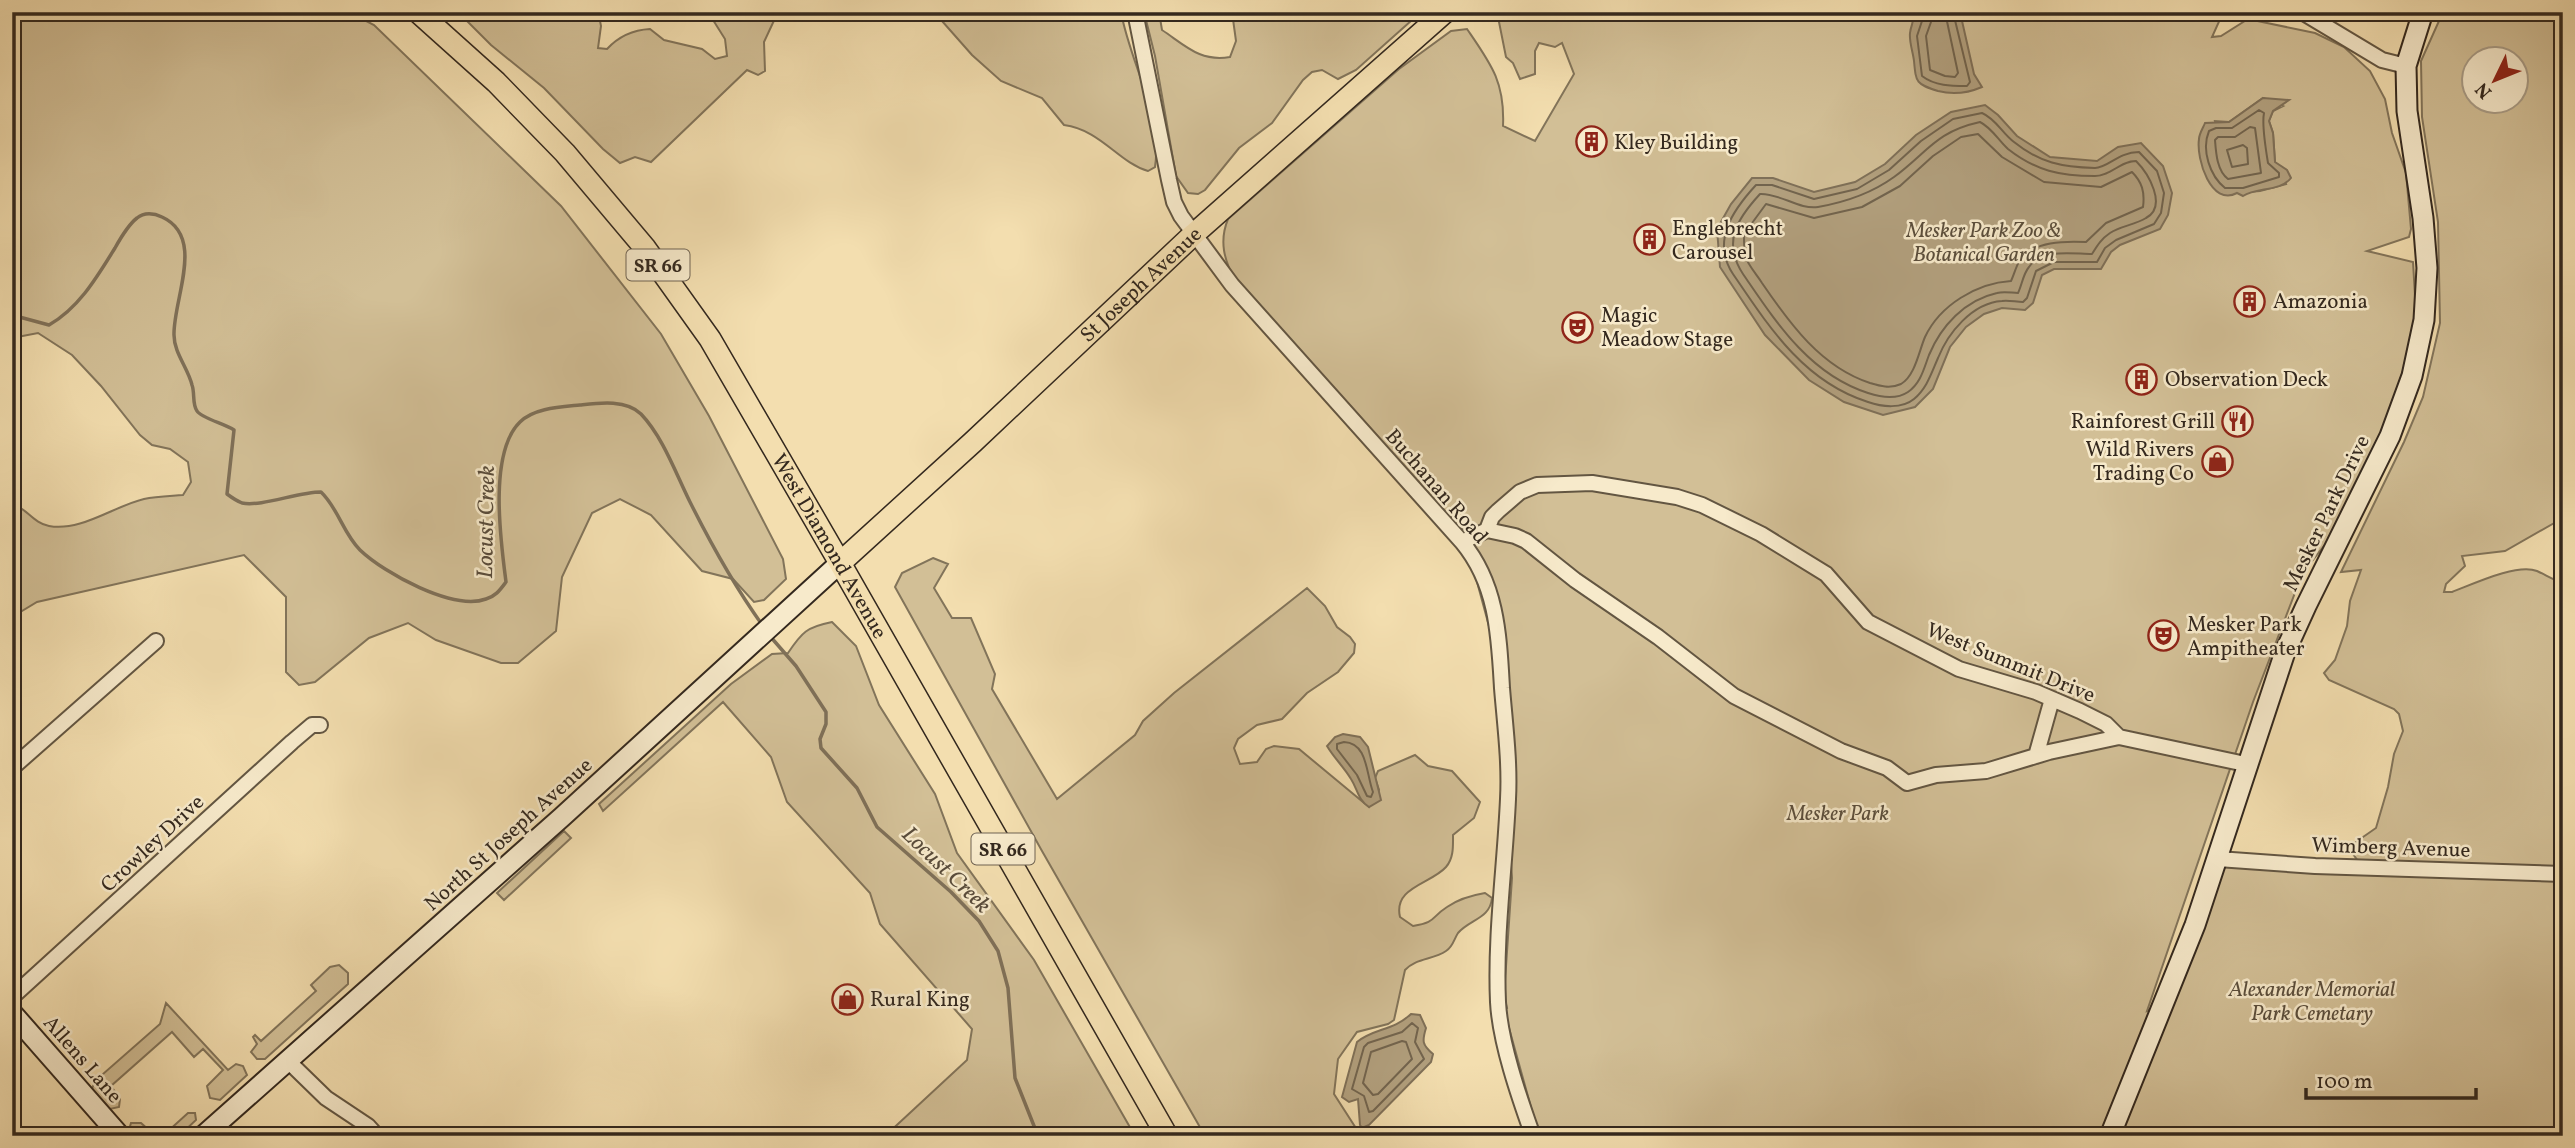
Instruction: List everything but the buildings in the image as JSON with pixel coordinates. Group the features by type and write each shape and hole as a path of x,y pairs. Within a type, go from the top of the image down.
{"main road":[{"name":"West Diamond Avenue","path":"418,12 496,82 591,182 645,248 720,355 1167,1136"},
{"name":"St Joseph Avenue","path":"840,563 1194,234 1446,12"}],"street":[{"name":"Buchanan Road","path":"1135,12 1174,202 1181,216 1231,285 1462,542 1484,575 1495,609 1508,786 1498,1003 1519,1096 1533,1136"},
{"path":"2302,12 2382,60 2406,66"},
{"name":"Mesker Park Drive","path":"2110,1136 2195,925 2286,652 2390,436 2412,376 2428,289 2423,218 2407,111 2406,66 2423,12"},
{"name":"West Summit Drive","path":"1487,530 1498,510 1520,492 1537,485 1592,483 1677,497 1702,505 1760,534 1826,574 1868,622 1959,669 2052,699 2106,724 2119,737"},
{"name":"West Summit Drive","path":"1462,542 1487,530 1526,541 1734,696 1841,751 1887,768 1907,783 1936,775 1986,771 2036,756 2119,737 2250,765"},
{"name":"North St Joseph Avenue","path":"203,1136 562,817 840,563"},
{"path":"12,768 156,641"},
{"path":"2036,756 2052,699"},
{"name":"Crowley Drive","path":"12,997 292,742 312,725 320,725"},
{"name":"Wimberg Avenue","path":"2218,859 2315,866 2563,874"},
{"name":"Allens Lane","path":"12,1013 120,1136"},
{"path":"288,1061 326,1098 368,1126 377,1136"}],"green space":[{"path":"12,12 349,12 374,25 561,206 661,334 709,416 783,559 786,579 764,600 754,602 733,579 702,571 651,515 620,499 592,513 562,577 556,631 518,663 501,663 436,640 408,623 369,638 315,682 299,685 286,672 286,597 244,555 37,602 12,617 12,504 43,524 61,527 85,522 144,499 183,495 191,482 188,462 170,449 152,445 140,435 72,355 38,333 12,338"},
{"path":"458,12 540,12 554,16 592,13 599,16 601,26 598,48 607,49 626,35 650,29 664,40 702,49 715,59 727,56 725,39 708,12 778,12 764,42 765,71 758,75 747,70 651,162 635,157 620,163 544,88 491,45"},
{"path":"934,12 1121,12 1150,109 1156,148 1155,167 1148,171 1137,167 1089,133 1064,125 1042,98 1001,81 972,55"},
{"path":"1144,12 1159,12 1162,30 1186,47 1202,55 1219,58 1230,57 1236,41 1232,12 1421,12 1356,70 1338,79 1322,70 1312,72 1303,80 1272,123 1239,148 1205,190 1198,194 1188,193 1176,176 1155,56"},
{"path":"1497,12 2219,12 2222,15 2212,37 2221,36 2248,19 2315,33 2344,47 2370,71 2385,99 2392,133 2406,173 2411,229 2409,237 2367,251 2413,262 2416,313 2406,362 2383,430 2329,540 2303,572 2253,702 2147,1011 2155,1008 2104,1136 1539,1136 1504,1010 1507,1008 1504,996 1512,878 1509,830 1515,807 1506,689 1460,519 1438,508 1235,280 1223,243 1228,219 1399,69 1451,31 1467,29 1489,63 1502,97 1503,126 1535,141 1574,74 1562,43 1555,47 1539,43 1535,51 1535,74 1520,79 1513,63 1506,57","holes":["2263,98 2283,106 2273,111 2269,121 2273,133 2275,162 2286,184 2260,191 2237,193 2215,121 2229,122"]},
{"path":"2443,12 2563,12 2563,518 2505,551 2462,556 2465,566 2446,584 2444,592 2452,592 2507,572 2528,569 2563,583 2563,867 2358,861 2353,854 2353,844 2376,828 2394,754 2403,731 2399,714 2394,709 2329,680 2324,673 2335,660 2361,570 2341,572 2423,397 2440,323 2438,222 2422,117 2421,61"},
{"path":"933,558 948,564 934,588 952,618 971,618 995,674 992,689 1057,799 1135,735 1143,721 1174,693 1307,588 1325,606 1337,627 1350,637 1355,644 1354,653 1338,672 1307,693 1282,719 1257,725 1238,739 1234,748 1240,764 1257,762 1266,749 1274,746 1299,749 1369,807 1379,790 1375,778 1378,771 1415,755 1428,766 1452,771 1480,802 1474,818 1453,835 1453,851 1446,867 1408,892 1399,907 1400,917 1413,926 1430,921 1455,902 1470,896 1485,893 1492,898 1488,910 1463,928 1452,945 1441,954 1409,966 1405,970 1394,1020 1357,1032 1338,1059 1334,1094 1361,1136 1205,1136 895,587 902,573"},
{"path":"832,622 856,646 879,705 935,794 957,853 1034,960 1135,1136 885,1136 967,1060 972,1029 880,924 870,893 787,802 771,757 723,702 603,811 599,804 731,684 772,654 788,653 801,635 811,628"},
{"path":"564,831 571,838 504,900 497,893"},
{"name":"Alexander Memorial Park Cemetary","path":"2218,859 2563,881 2563,1136 2110,1136"},
{"path":"339,965 348,973 348,984 265,1059 257,1059 251,1052 257,1044 253,1037 255,1035 261,1041 316,991 311,985 330,967"},
{"path":"166,1003 228,1070 236,1064 243,1066 247,1075 220,1100 210,1098 207,1086 223,1070 203,1049 194,1057 172,1032 111,1086 120,1099 119,1107 110,1109 92,1089 95,1081 160,1024"},
{"path":"188,1113 195,1113 196,1120 179,1136 130,1136 128,1133 131,1123 141,1123 150,1131 166,1133"}],"water":[{"path":"1913,12 1960,12 1974,74 1982,87 1949,93 1931,89 1918,82 1910,40"},
{"path":"2263,98 2289,100 2273,111 2269,121 2273,133 2275,162 2287,170 2291,178 2281,185 2243,196 2237,193 2228,196 2220,193 2207,179 2203,169 2199,148 2201,131 2205,123 2229,122"},
{"path":"1985,105 2017,136 2050,157 2097,161 2118,147 2141,143 2163,166 2172,193 2168,215 2160,229 2120,245 2111,252 2101,269 2054,269 2042,275 2033,303 2025,310 2002,308 1984,314 1966,327 1950,347 1933,389 1915,407 1883,415 1844,402 1809,380 1765,335 1720,267 1717,229 1731,204 1752,178 1773,178 1814,192 1855,182 1885,164 1916,135 1951,112"},
{"path":"1343,734 1360,737 1368,747 1381,800 1369,807 1327,746 1335,737"},
{"path":"1411,1014 1420,1015 1426,1028 1424,1042 1433,1054 1431,1062 1369,1125 1362,1128 1358,1099 1349,1102 1342,1097 1357,1042 1397,1024"}],"waterway":[{"name":"Locust Creek","path":"12,315 49,325 60,318 86,291 134,221 146,214 162,217 175,226 182,239 185,254 174,335 176,348 192,385 195,408 199,414 234,430 227,494 242,503 250,504 321,492 332,505 354,543 371,559 420,588 456,600 486,599 500,590 506,582 500,522 500,476 510,436 520,422 532,414 556,408 603,403 628,406 641,414 656,434 715,549 763,626"},
{"name":"Locust Creek","path":"769,635 796,666 826,712 826,724 820,739 821,748 857,788 877,827 951,892 979,921 998,951 1008,988 1015,1078 1038,1136"}],"place":[{"name":"Kley Building","path":"1591,142"},
{"name":"Englebrecht Carousel","path":"1649,240"},
{"name":"Amazonia","path":"2250,301"},
{"name":"Magic Meadow Stage","path":"1578,327"},
{"name":"Observation Deck","path":"2142,379"},
{"name":"Rainforest Grill","path":"2238,421"},
{"name":"Wild Rivers Trading Co","path":"2217,461"},
{"name":"Mesker Park Ampitheater","path":"2164,636"},
{"name":"Rural King","path":"847,999"}],"park label":[{"name":"Mesker Park Zoo & Botanical Garden","path":"1984,242"},
{"name":"Mesker Park","path":"1838,813"}]}
